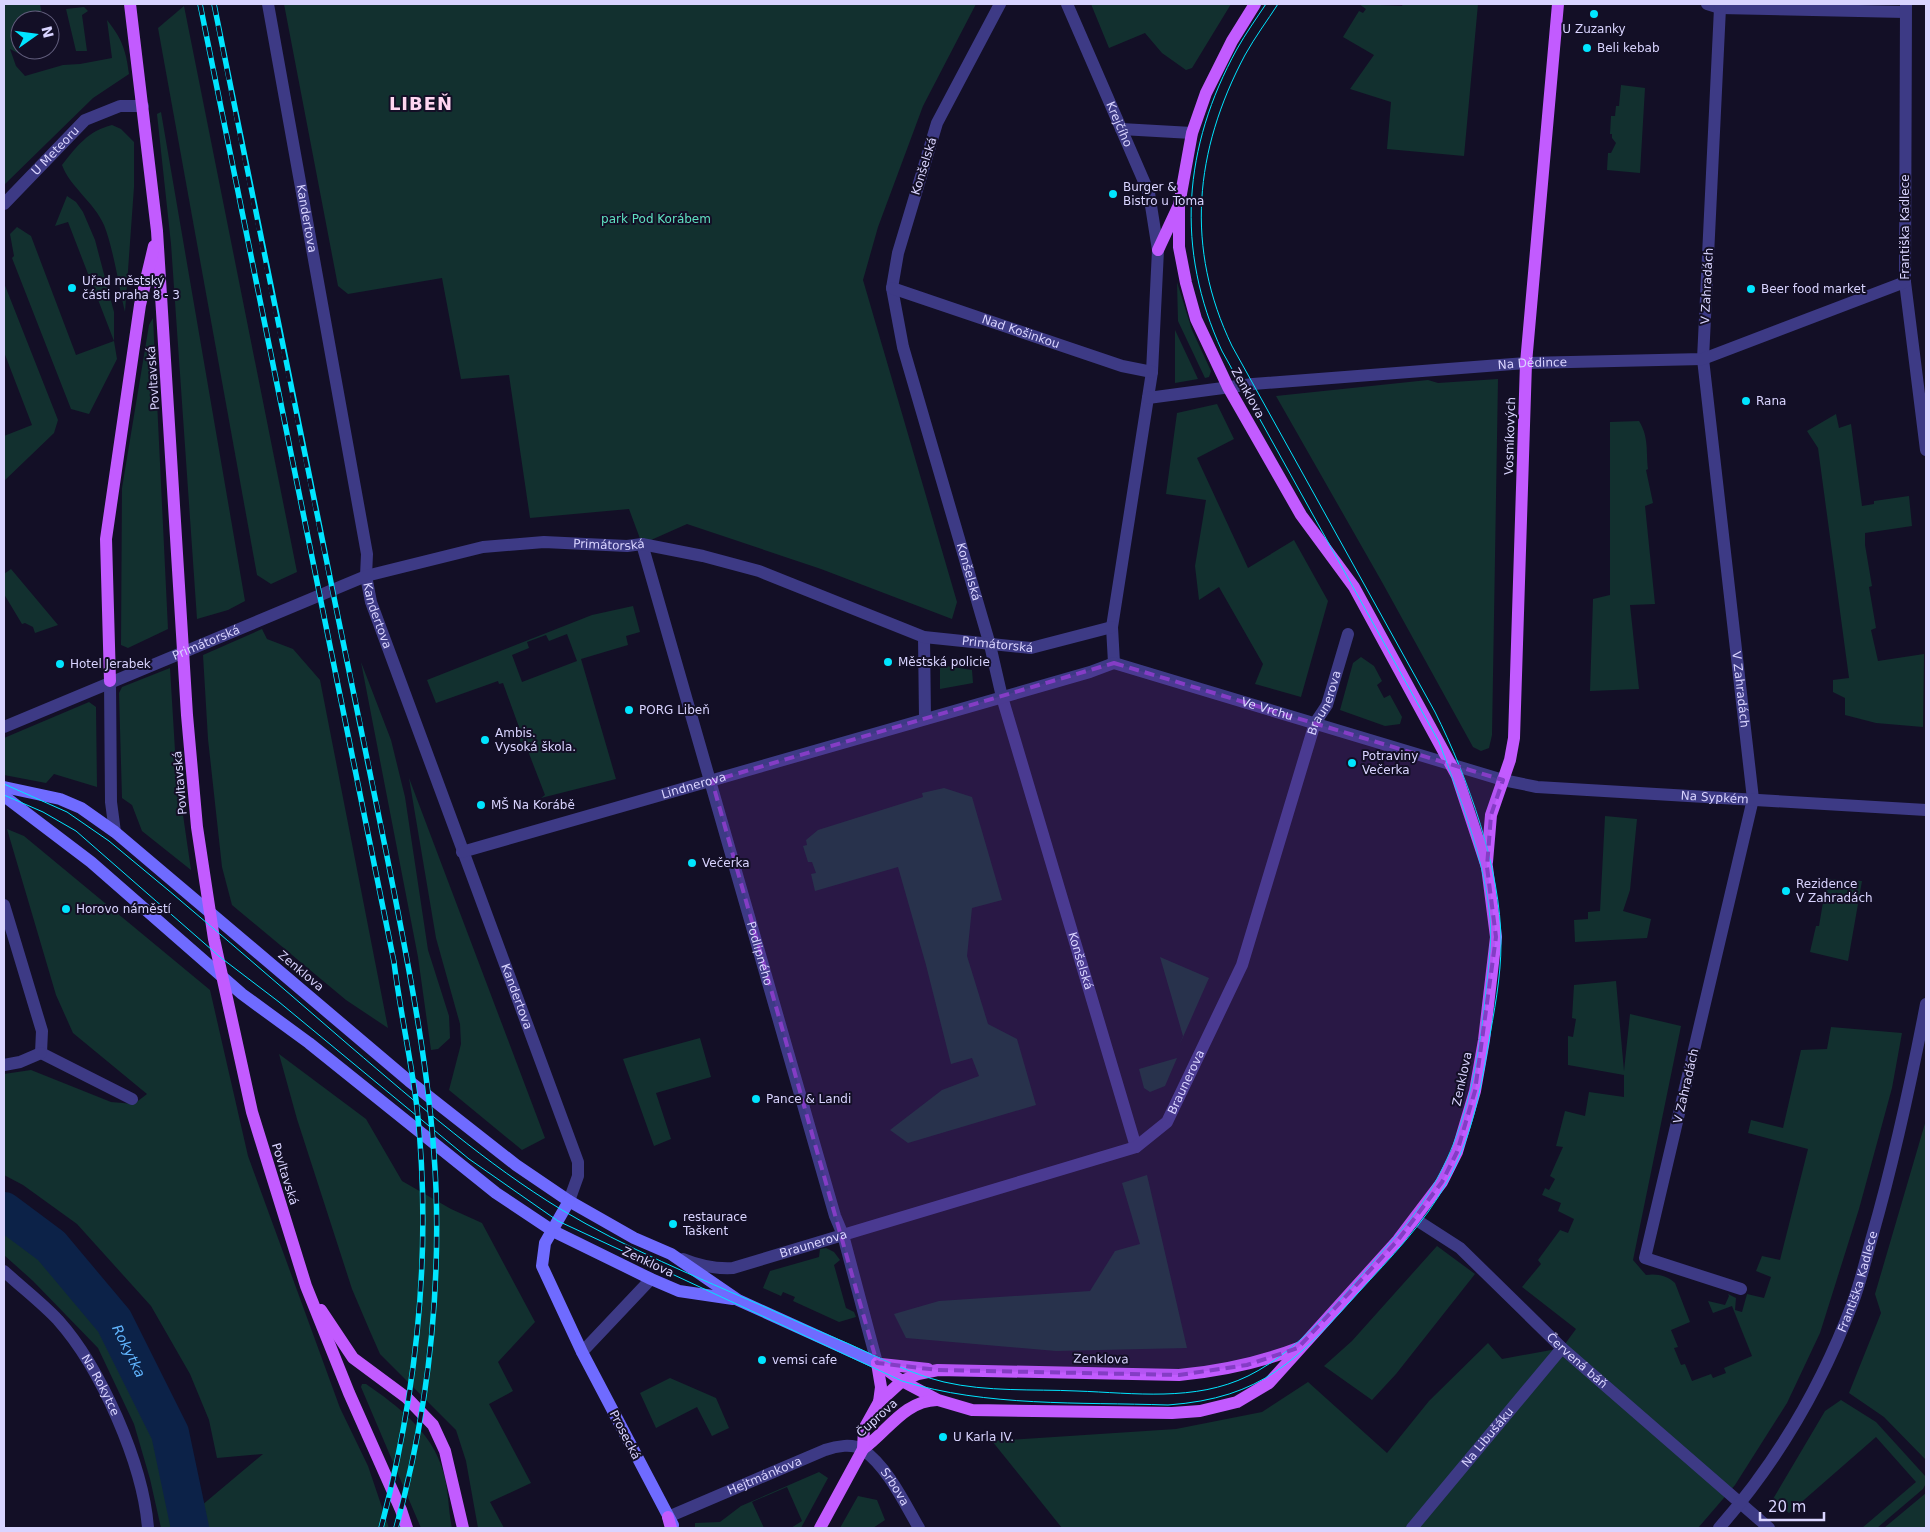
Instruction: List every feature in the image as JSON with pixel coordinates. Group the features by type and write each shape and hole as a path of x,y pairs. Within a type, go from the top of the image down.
{"main road":[{"name":"Povltavská","path":"130,4 157,231 197,827 214,939 252,1112 306,1286 349,1393 401,1510 407,1528"},
{"name":"Zenklova","path":"4,786 60,799 81,808 115,832 409,1082 516,1165 569,1201 634,1238 671,1254 738,1300 877,1364 902,1381 938,1400 962,1408 984,1411 1138,1414 1200,1411 1237,1402 1255,1392 1279,1374 1298,1348 1415,1219 1442,1182 1457,1152 1475,1091 1484,1040 1496,937 1487,867 1451,764 1354,587 1301,515 1228,387 1196,319 1186,283 1179,247 1179,205 1192,133 1206,93 1232,41 1256,4"},
{"name":"Vosmíkových","path":"1487,867 1492,815 1514,738 1526,363 1558,4"},
{"path":"1158,250 1179,205"},
{"path":"110,681 106,539 140,305 157,231"},
{"name":"Zenklova","path":"4,796 92,862 242,994 309,1043 496,1193 553,1231 650,1279 679,1291 738,1300"},
{"path":"553,1231 569,1201"},
{"name":"Prosecká","path":"553,1231 542,1252 542,1266 582,1352 671,1524 679,1528"},
{"path":"306,1286 353,1358 407,1398 433,1425 445,1451 463,1528"},
{"name":"Zenklova","path":"902,1381 938,1370 1179,1375 1212,1372 1247,1365 1298,1348"},
{"path":"879,1402 880,1387 877,1364 938,1370"},
{"name":"Čuprova","path":"863,1449 864,1430 879,1402 902,1381"},
{"name":"Čuprova","path":"820,1528 863,1449 878,1438 909,1407 923,1401 938,1400"}],"street":[{"name":"Kandertova","path":"268,4 367,554 366,576 371,602 578,1162 578,1176 575,1189 569,1201"},
{"name":"Konšelská","path":"1000,4 937,123 898,253 892,288 904,347 990,645 1002,697 1136,1148"},
{"name":"Krejčího","path":"1067,4 1149,193 1158,250"},
{"path":"1707,4 1720,8 1906,8"},
{"name":"V Zahradách","path":"1720,8 1703,359 1753,799 1645,1258 1741,1289"},
{"name":"Františka Kadlece","path":"1906,8 1905,282 1926,450"},
{"name":"U Meteoru","path":"4,204 85,120 120,106 143,106"},
{"path":"1121,130 1192,133"},
{"path":"1114,663 1112,627 1152,372 1156,330 1158,250"},
{"name":"Na Dědince","path":"1148,398 1228,387 1526,363 1703,359 1905,282"},
{"name":"Nad Košinkou","path":"892,288 1122,366 1152,372"},
{"name":"Primátorská","path":"4,726 366,576 483,548 544,542 627,546 642,544 704,556 759,572 924,637 1031,648 1112,627"},
{"name":"Podlipného","path":"642,544 712,781 832,1207 843,1236 877,1364"},
{"name":"Braunerova","path":"671,1254 700,1266 718,1269 733,1268 1136,1148 1167,1122 1242,965 1315,723 1327,705 1348,634"},
{"path":"924,637 925,719"},
{"name":"Ve Vrchu","path":"1114,663 1451,764"},
{"name":"Lindnerova","path":"462,852 1090,672 1114,663"},
{"path":"110,681 112,802 115,832"},
{"path":"1451,764 1503,780"},
{"name":"Na Sypkém","path":"1503,780 1537,787 1926,810"},
{"path":"4,905 42,1031 41,1053"},
{"name":"Františka Kadlece","path":"1718,1528 1741,1503 1793,1428 1819,1380 1853,1301 1888,1183 1926,1004"},
{"path":"4,1064 20,1062 41,1053"},
{"path":"41,1053 132,1099"},
{"name":"Červená báň","path":"1415,1219 1460,1248 1562,1348 1769,1528"},
{"name":"Na Rokytce","path":"4,1271 58,1320 99,1378 123,1432 146,1508 148,1528"},
{"path":"582,1352 650,1279"},
{"name":"Na Libušáku","path":"1412,1528 1562,1348"},
{"name":"Hejtmánkova","path":"671,1524 825,1450 845,1446 863,1449"},
{"name":"Srbova","path":"863,1449 890,1478 919,1528"}],"highlighted area":[{"path":"1114,663 1503,780 1491,815 1487,867 1496,937 1475,1091 1457,1152 1442,1182 1398,1240 1298,1348 1247,1365 1179,1375 938,1370 877,1363 712,781"}],"green space":[{"path":"4,4 40,4 41,10 10,10 10,60 14,60 16,66 25,76 63,65 112,58 107,20 122,45 129,74 93,98 4,185"},
{"name":"park Pod Korábem","path":"284,4 976,4 923,106 878,227 863,280 957,602 952,619 821,569 687,524 642,544 629,509 530,518 509,375 461,379 442,278 348,294 338,286"},
{"path":"1091,4 1231,4 1192,68 1186,70 1162,53 1145,33 1109,48"},
{"path":"1359,4 1402,6 1403,4 1478,4 1464,156 1387,149 1391,102 1350,89 1374,55 1343,37 1359,11 1363,13 1366,9"},
{"path":"184,6 297,572 271,584 257,575 158,28"},
{"path":"84,7 88,11 82,15 87,51 76,51 66,9"},
{"path":"1621,85 1645,88 1640,173 1607,170 1608,153 1611,153 1616,143 1612,138 1612,134 1610,134 1611,116 1615,116 1616,106 1619,106"},
{"path":"161,112 245,601 228,610 197,619 171,244 157,114"},
{"path":"112,125 121,129 134,142 134,187 125,312 104,225 62,165 90,135"},
{"path":"67,196 76,202 83,212 95,240 114,312 114,341 68,222 55,226"},
{"path":"17,227 31,236 76,355 114,341 117,359 89,414 71,409 12,258 14,256 10,234"},
{"path":"1177,282 1192,330 1211,371 1209,377 1205,378 1178,321"},
{"path":"4,283 58,420 54,433 4,481 4,436 32,425 4,352"},
{"path":"153,318 168,629 128,648 121,645 122,488 149,325"},
{"path":"1175,330 1198,379 1175,383"},
{"path":"1498,379 1492,735 1489,748 1481,751 1473,747 1276,396 1428,380 1438,383"},
{"path":"1217,404 1234,439 1197,458 1248,568 1294,540 1328,601 1301,697 1255,684 1263,664 1219,587 1199,600 1195,566 1206,500 1166,494 1177,413"},
{"path":"1836,414 1839,428 1851,424 1862,506 1874,504 1874,501 1909,496 1912,526 1865,533 1865,545 1872,586 1869,587 1876,628 1871,630 1878,661 1924,654 1923,727 1876,723 1845,715 1845,698 1833,692 1833,680 1849,678 1818,448 1807,431"},
{"path":"1639,421 1646,439 1648,469 1646,470 1653,503 1645,506 1655,604 1630,605 1639,689 1590,691 1593,599 1610,595 1610,422"},
{"path":"11,569 58,625 35,633 33,627 25,623 22,624 4,594 4,574"},
{"path":"633,606 640,632 626,636 628,645 581,659 616,779 541,798 545,795 528,751 524,752 516,729 519,727 503,683 499,684 498,681 436,703 427,680 592,615","holes":["567,634 577,661 522,682 512,655 529,648 527,642 546,635 549,641"]},
{"path":"262,629 267,639 293,649 320,680 388,1028 346,1000 232,905 222,867 208,739 203,655"},
{"path":"1361,657 1374,666 1382,681 1377,685 1384,698 1390,695 1402,717 1400,724 1385,726 1340,710 1353,663"},
{"path":"361,662 391,740 405,797 428,950 449,1016 450,1038 438,1049 431,1050 418,957"},
{"path":"940,665 972,670 973,683 940,689"},
{"path":"170,668 176,767 191,870 142,831 132,805 122,798 119,693 122,687"},
{"path":"89,702 96,707 97,787 54,774 46,783 4,775 4,738"},
{"path":"409,778 545,1138 522,1150 449,1090 461,1044 460,1024 436,938"},
{"path":"944,788 972,797 1002,900 972,908 967,956 988,1024 1017,1039 1036,1105 908,1143 890,1130 942,1090 979,1076 972,1058 951,1064 926,965 898,867 815,891 811,874 816,873 812,862 808,862 803,846 807,845 806,840 818,830 923,797 922,793"},
{"path":"1605,816 1637,819 1630,890 1623,911 1651,919 1647,938 1575,942 1574,920 1588,919 1588,912 1600,911"},
{"path":"7,829 24,836 210,990 248,1156 340,1408 368,1466 389,1528 161,1528 150,1479 134,1424 98,1348 33,1281 4,1255 4,1191 54,1230 118,1307 171,1409 201,1506 263,1454 217,1458 209,1420 190,1374 151,1306 77,1224 23,1185 4,1175 4,1074 31,1070 111,1102 134,1104 147,1094 73,1033 56,995"},
{"path":"1827,879 1862,881 1848,961 1810,952 1816,926 1819,926"},
{"path":"1160,957 1209,978 1179,1046 1183,1036"},
{"path":"1616,981 1624,1071 1630,1014 1681,1026 1633,1260 1646,1275 1662,1276 1675,1283 1690,1322 1671,1330 1678,1347 1674,1348 1681,1365 1685,1364 1692,1381 1711,1374 1713,1378 1726,1373 1724,1368 1752,1356 1732,1306 1713,1313 1708,1301 1725,1305 1728,1294 1736,1298 1735,1310 1742,1312 1747,1294 1764,1298 1771,1277 1756,1271 1762,1256 1780,1260 1808,1149 1748,1133 1751,1120 1783,1128 1801,1050 1827,1049 1831,1027 1902,1033 1892,1088 1859,1209 1820,1333 1787,1403 1735,1485 1698,1528 1062,1528 992,1441 1176,1429 1262,1412 1308,1382 1387,1453 1429,1401 1488,1343 1502,1359 1562,1348 1576,1329 1522,1287 1541,1264 1538,1260 1560,1230 1568,1233 1574,1219 1558,1211 1561,1203 1542,1195 1545,1188 1549,1190 1555,1179 1550,1176 1563,1147 1556,1146 1565,1111 1585,1116 1589,1092 1624,1097 1624,1075 1568,1065 1568,1036 1573,1037 1576,1019 1572,1018 1574,985"},
{"path":"700,1038 711,1077 656,1093 671,1139 654,1146 623,1059"},
{"path":"279,1054 366,1119 402,1181 451,1209 482,1223 535,1322 498,1362 513,1391 489,1404 531,1483 490,1502 504,1528 478,1528 466,1461 456,1430 380,1354 352,1289 297,1119"},
{"path":"1177,1058 1165,1086 1150,1092 1144,1088 1139,1069"},
{"path":"1926,1120 1926,1460 1884,1417 1849,1393 1881,1313 1875,1294"},
{"path":"1147,1175 1187,1348 1056,1351 906,1338 894,1314 939,1301 1090,1291 1115,1251 1140,1244 1122,1183"},
{"path":"1437,1246 1475,1274 1396,1374 1372,1400 1324,1366 1352,1341"},
{"path":"826,1248 834,1252 840,1260 834,1265 846,1308 854,1312 856,1317 839,1322 793,1301 795,1297 783,1292 781,1296 763,1288 770,1271 819,1257 820,1249"},
{"path":"670,1378 716,1398 729,1428 712,1436 697,1407 656,1428 640,1393"},
{"path":"362,1384 366,1384 402,1411 431,1444 438,1457 445,1478 452,1528 421,1528 361,1387"},
{"path":"1841,1400 1876,1422 1926,1477 1923,1489 1877,1528 1862,1528 1916,1482 1876,1437 1789,1513 1773,1499 1825,1411"},
{"path":"819,1472 828,1478 801,1528 791,1528 802,1521 787,1487 752,1502 764,1528 695,1528 695,1523 720,1522 741,1506"},
{"path":"1926,1493 1926,1528 1884,1528"},
{"path":"858,1496 877,1500 885,1520 873,1528 840,1528"}],"waterway":[{"name":"Rokytka","path":"4,1211 51,1246 114,1321 170,1433 190,1528"}],"tram line":[{"path":"4,784 67,812 109,841 201,917 427,1111 506,1173 586,1224 662,1262 920,1375 960,1385 993,1389 1142,1394 1186,1393 1228,1384 1270,1364 1328,1313 1396,1236 1418,1209 1436,1181 1462,1121 1470,1090 1482,1024 1491,929 1481,866 1462,804 1439,742 1222,351 1207,313 1197,275 1192,236 1192,198 1196,161 1205,123 1219,86 1237,49 1266,4"},
{"path":"4,795 43,812 76,831 220,957 279,1002 469,1159 558,1221 902,1381 934,1389 1000,1399 1034,1402 1168,1405 1201,1401 1229,1394 1254,1384 1276,1372 1316,1338 1394,1254 1428,1212 1447,1182 1468,1133 1478,1099 1497,995 1501,943 1500,915 1489,855 1470,795 1447,738 1435,712 1232,346 1217,309 1207,273 1202,236 1202,200 1206,163 1215,127 1228,91 1245,55 1278,4"}],"railway":[{"path":"200,4 394,962 417,1108 423,1214 418,1320 404,1425 381,1528"},
{"path":"214,4 275,313 402,933 431,1115 437,1232 433,1318 423,1403 396,1528"}],"place":[{"name":"U Zuzanky","path":"1594,14"},
{"name":"Beli kebab","path":"1587,48"},
{"name":"Burger & Bistro u Toma","path":"1113,194"},
{"name":"Uřad městský části praha 8 - 3","path":"72,288"},
{"name":"Beer food market","path":"1751,289"},
{"name":"Rana","path":"1746,401"},
{"name":"Městská policie","path":"888,662"},
{"name":"Hotel Jerabek","path":"60,664"},
{"name":"PORG Libeň","path":"629,710"},
{"name":"Ambis. Vysoká škola.","path":"485,740"},
{"name":"Potraviny Večerka","path":"1352,763"},
{"name":"MŠ Na Korábě","path":"481,805"},
{"name":"Večerka","path":"692,863"},
{"name":"Rezidence V Zahradách","path":"1786,891"},
{"name":"Horovo náměstí","path":"66,909"},
{"name":"Pance & Landi","path":"756,1099"},
{"name":"restaurace Taškent","path":"673,1224"},
{"name":"vemsi cafe","path":"762,1360"},
{"name":"U Karla IV.","path":"943,1437"}],"district":[{"name":"LIBEŇ","path":"421,103"}]}
